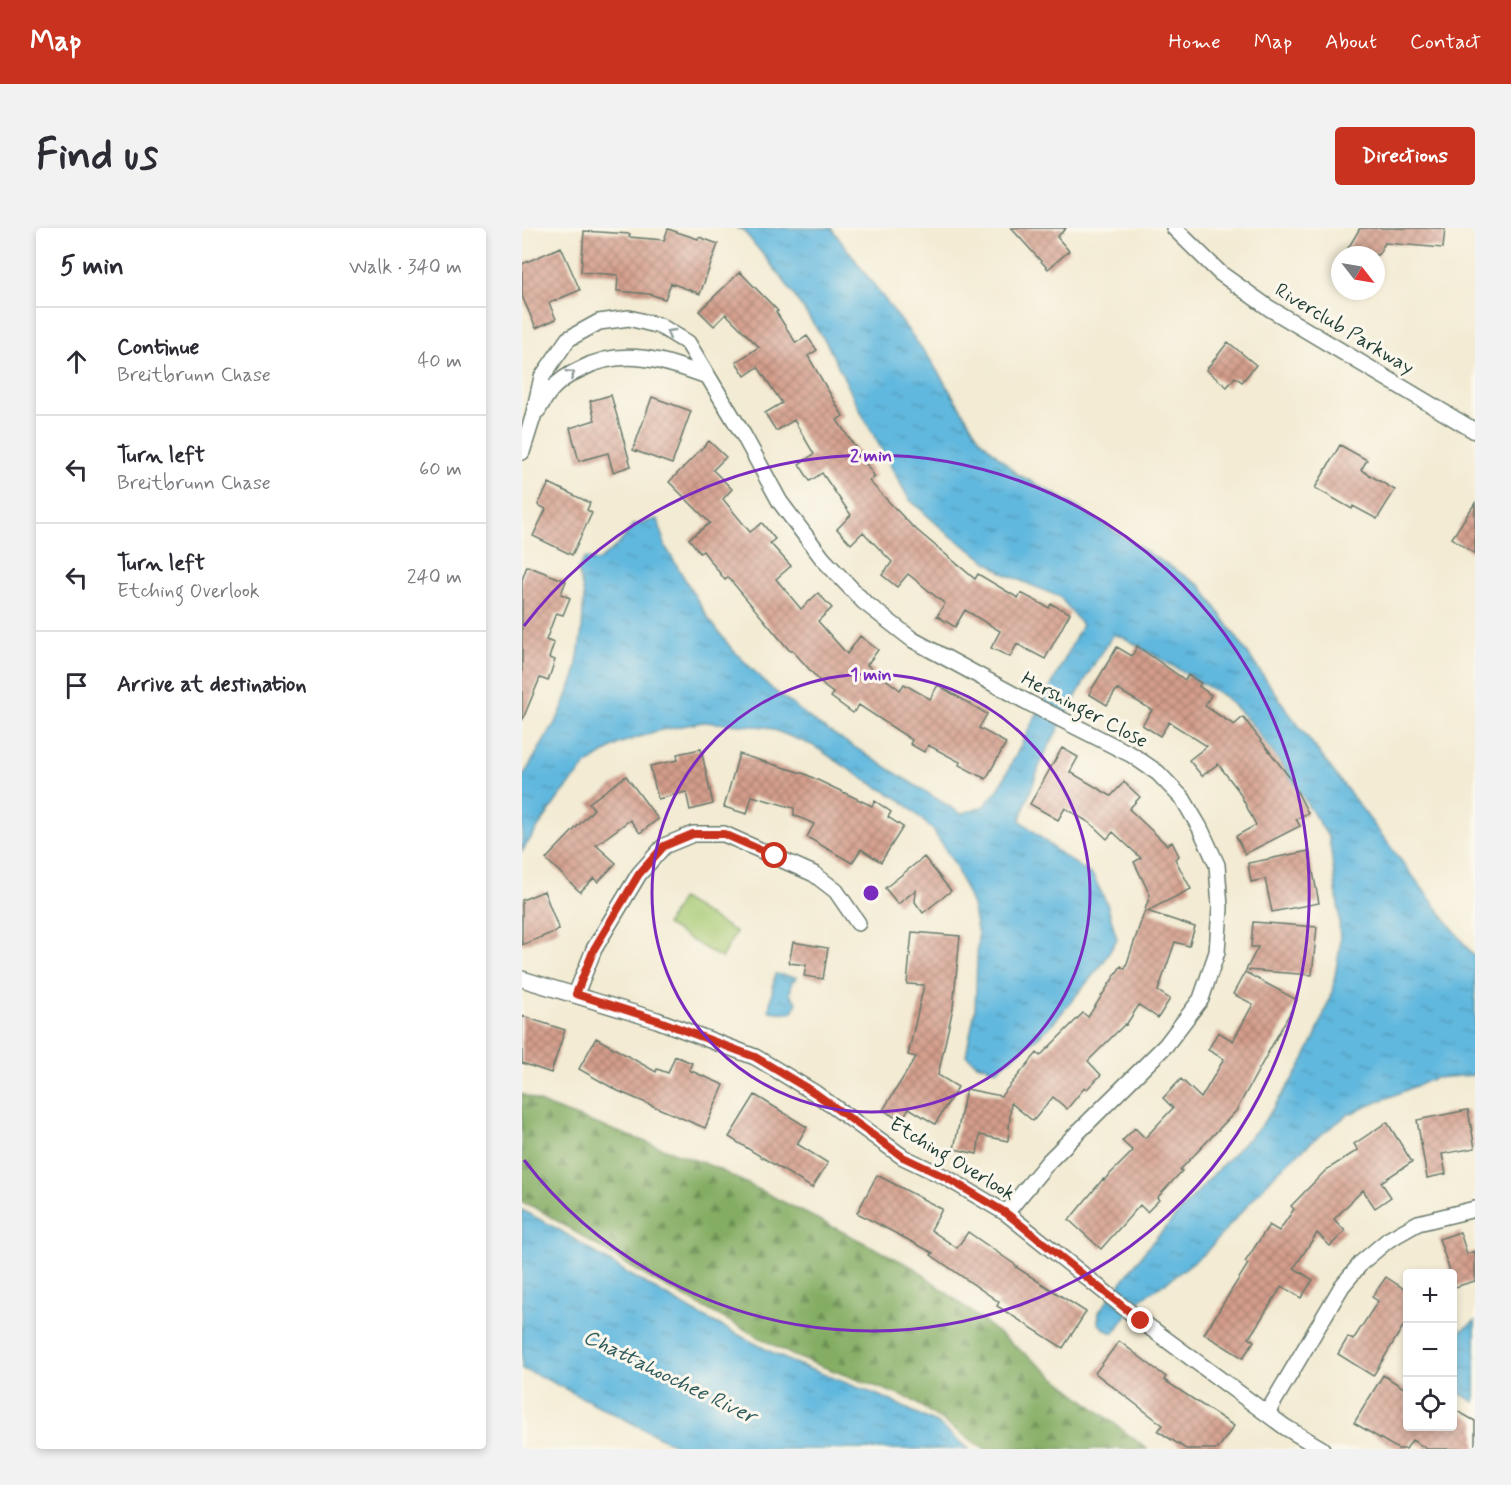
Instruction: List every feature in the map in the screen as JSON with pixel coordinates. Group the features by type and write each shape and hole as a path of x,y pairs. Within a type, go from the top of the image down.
{"street":[{"name":"Riverclub Parkway","path":"1174,228 1220,273 1269,308 1475,431"},
{"name":"Hershinger Close","path":"522,452 542,377 568,339 599,322 629,318 660,326 688,343 744,436 780,502 823,559 864,602 913,640 1131,755 1158,774 1183,799 1200,828 1217,865 1220,908 1217,952 1201,999 1166,1045 1049,1161 1006,1213"},
{"name":"Hershinger Close","path":"533,417 550,390 568,375 588,365 613,357 656,359 707,376"},
{"path":"576,994 594,949 639,874 664,846 693,834 724,834 814,874 836,891 858,923"},
{"name":"Etching Overlook","path":"522,979 657,1020 755,1057 815,1093 903,1157 947,1178 1006,1213 1141,1321 1285,1427 1322,1449"},
{"path":"1267,1413 1342,1286 1362,1262 1388,1240 1418,1223 1475,1209"}],"green space":[{"path":"681,899 736,932 721,958 666,925"},
{"path":"522,1094 550,1107 714,1167 916,1269 1147,1449 984,1449 910,1399 794,1356 651,1279 538,1209 522,1202"}],"water":[{"path":"737,228 831,228 929,358 980,439 1017,474 1062,498 1201,586 1289,713 1475,958 1475,1075 1435,1078 1349,1114 1277,1172 1206,1252 1145,1296 1131,1309 1114,1333 1098,1323 1099,1312 1148,1247 1220,1167 1261,1126 1298,1071 1316,1035 1332,992 1340,948 1339,911 1329,838 1285,769 1251,723 1224,696 1123,637 1113,635 1094,664 1042,759 1020,820 1057,851 1093,876 1107,904 1117,939 1103,963 1050,1027 997,1070 977,1064 966,1055 975,1011 978,934 972,905 954,863 933,830 901,800 814,746 767,727 703,722 657,731 618,744 587,764 559,797 522,851 522,778 559,716 575,676 582,630 584,595 578,569 585,558 598,561 620,543 634,525 658,519 665,546 708,618 731,648 772,689 819,725 961,814 984,806 998,790 1082,625 1060,597 1005,574 948,534 909,499 863,416 826,342 782,278 743,230"},
{"path":"775,974 796,977 796,980 792,980 790,995 797,1002 793,1012 769,1011"},
{"name":"Chattahoochee River","path":"522,1210 700,1315 789,1361 885,1398 938,1424 968,1449 683,1449 522,1369"},
{"path":"1475,1321 1475,1402 1457,1392 1457,1334"}],"building":[{"path":"1011,228 1066,228 1057,237 1069,251 1048,269"},
{"path":"1360,228 1445,228 1443,248 1385,243 1383,246 1349,246"},
{"path":"668,229 718,244 700,294 671,283 665,299 649,294 617,291 618,275 581,272 584,231 630,234 629,237 664,240"},
{"path":"561,247 580,290 549,303 556,319 536,328 522,296 522,264"},
{"path":"740,272 778,311 776,312 796,343 807,336 817,350 808,356 843,416 837,420 875,477 869,481 912,526 975,579 978,574 1018,598 1021,593 1049,608 1051,604 1070,613 1045,659 1017,644 1010,657 991,648 1000,631 965,610 955,627 937,616 945,604 908,574 897,587 882,575 892,562 863,532 851,544 837,529 851,515 822,473 810,481 799,464 814,454 794,420 776,431 765,413 782,403 758,367 745,376 736,362 759,347 726,314 714,326 699,311"},
{"path":"1228,342 1256,365 1242,382 1235,377 1227,387 1206,370"},
{"path":"611,395 631,466 613,472 608,453 579,461 570,428 595,420 590,401"},
{"path":"652,397 691,411 672,464 633,450"},
{"path":"709,441 726,457 713,470 732,489 723,499 750,532 762,523 775,539 770,543 791,566 776,579 801,609 818,593 832,608 818,621 847,654 860,636 878,650 867,665 900,690 904,684 930,699 938,685 987,714 979,728 1006,743 986,779 928,745 924,752 910,744 912,740 859,705 853,713 831,697 833,693 792,650 790,651 728,577 725,580 703,551 700,553 689,539 710,523 669,482"},
{"path":"1340,445 1367,460 1361,470 1395,490 1377,519 1353,506 1352,509 1315,488"},
{"path":"549,483 590,503 587,510 592,513 572,555 533,536 546,509 538,505"},
{"path":"1475,503 1475,554 1452,538"},
{"path":"527,566 566,581 561,594 570,598 563,615 556,613 546,640 554,643 549,658 555,660 548,681 540,678 522,721 522,580"},
{"path":"1137,646 1185,680 1188,675 1201,683 1199,686 1211,695 1205,706 1234,725 1243,717 1290,778 1308,813 1296,819 1300,826 1245,854 1236,836 1256,825 1238,790 1218,764 1202,776 1189,760 1207,746 1169,722 1160,736 1142,725 1152,710 1117,689 1107,705 1089,694 1117,647 1132,656"},
{"path":"1062,748 1078,757 1070,772 1111,796 1124,782 1140,797 1129,809 1167,845 1172,842 1179,856 1175,859 1191,889 1147,911 1195,927 1189,946 1175,942 1158,991 1170,999 1158,1018 1139,1005 1126,1025 1088,1061 1101,1075 1087,1089 1085,1087 1067,1109 1053,1097 1033,1121 1011,1103 1008,1141 980,1135 977,1154 954,1149 966,1089 1001,1096 1037,1053 1040,1056 1083,1013 1088,1017 1121,966 1125,969 1150,895 1134,862 1141,858 1113,832 1107,839 1090,823 1065,808 1058,820 1030,804"},
{"path":"701,749 713,804 690,810 686,792 658,799 650,766 678,760 677,754"},
{"path":"739,754 805,774 872,806 875,801 891,812 888,817 903,827 881,862 861,849 852,863 807,837 814,824 794,815 794,808 752,796 747,814 724,807"},
{"path":"626,776 658,819 640,833 630,820 596,845 616,863 598,882 594,878 580,892 546,859 594,809 589,803"},
{"path":"1309,851 1319,903 1272,912 1265,879 1251,882 1248,863"},
{"path":"924,857 951,891 923,913 915,902 916,890 898,904 885,888"},
{"path":"544,891 559,930 522,945 522,900"},
{"path":"1253,922 1317,927 1312,975 1246,970 1258,947 1251,947"},
{"path":"912,932 960,936 953,1008 938,1075 958,1087 935,1124 909,1108 901,1121 883,1110 916,1057 908,1055 924,985 907,984"},
{"path":"793,942 828,948 823,979 804,976 806,965 789,963"},
{"path":"1245,972 1297,1000 1236,1111 1180,1170 1182,1171 1157,1198 1159,1200 1147,1212 1140,1205 1101,1249 1069,1220 1103,1179 1133,1151 1122,1141 1135,1128 1145,1138 1173,1108 1163,1098 1181,1079 1201,1098 1224,1059 1208,1050 1218,1032 1233,1041 1253,1004 1233,994"},
{"path":"522,1016 565,1030 551,1073 522,1063"},
{"path":"596,1038 656,1072 657,1069 668,1073 675,1056 692,1063 689,1070 724,1085 705,1128 618,1091 579,1069"},
{"path":"755,1095 807,1127 797,1144 828,1163 812,1188 729,1137"},
{"path":"1468,1110 1475,1148 1442,1154 1446,1174 1427,1178 1417,1120"},
{"path":"1387,1122 1412,1162 1381,1182 1391,1197 1375,1208 1363,1190 1334,1219 1345,1231 1330,1246 1317,1233 1294,1268 1313,1280 1301,1298 1282,1286 1249,1338 1254,1341 1243,1358 1204,1334 1248,1264 1245,1262 1269,1225 1279,1231 1294,1209 1291,1206 1326,1170 1358,1150 1354,1144"},
{"path":"877,1175 942,1209 931,1230 957,1248 968,1232 1016,1267 1086,1312 1063,1348 997,1306 999,1302 931,1255 933,1253 857,1213"},
{"path":"1460,1232 1467,1254 1475,1251 1475,1281 1457,1286 1457,1269 1449,1269 1439,1239"},
{"path":"1386,1277 1403,1288 1403,1327 1373,1376 1338,1354 1348,1337 1353,1340 1378,1301 1372,1297"},
{"path":"1119,1341 1166,1377 1164,1380 1234,1426 1218,1449 1186,1449 1158,1431 1163,1425 1095,1373"},
{"path":"1383,1375 1403,1388 1403,1431 1457,1431 1457,1411 1475,1421 1475,1449 1427,1449 1412,1440 1406,1449 1398,1449 1354,1423"}],"route":[{"path":"775,856 724,834 693,834 664,846 639,874 594,949 576,994 657,1020 755,1057 815,1093 903,1157 947,1178 1006,1213 1141,1321"}]}
